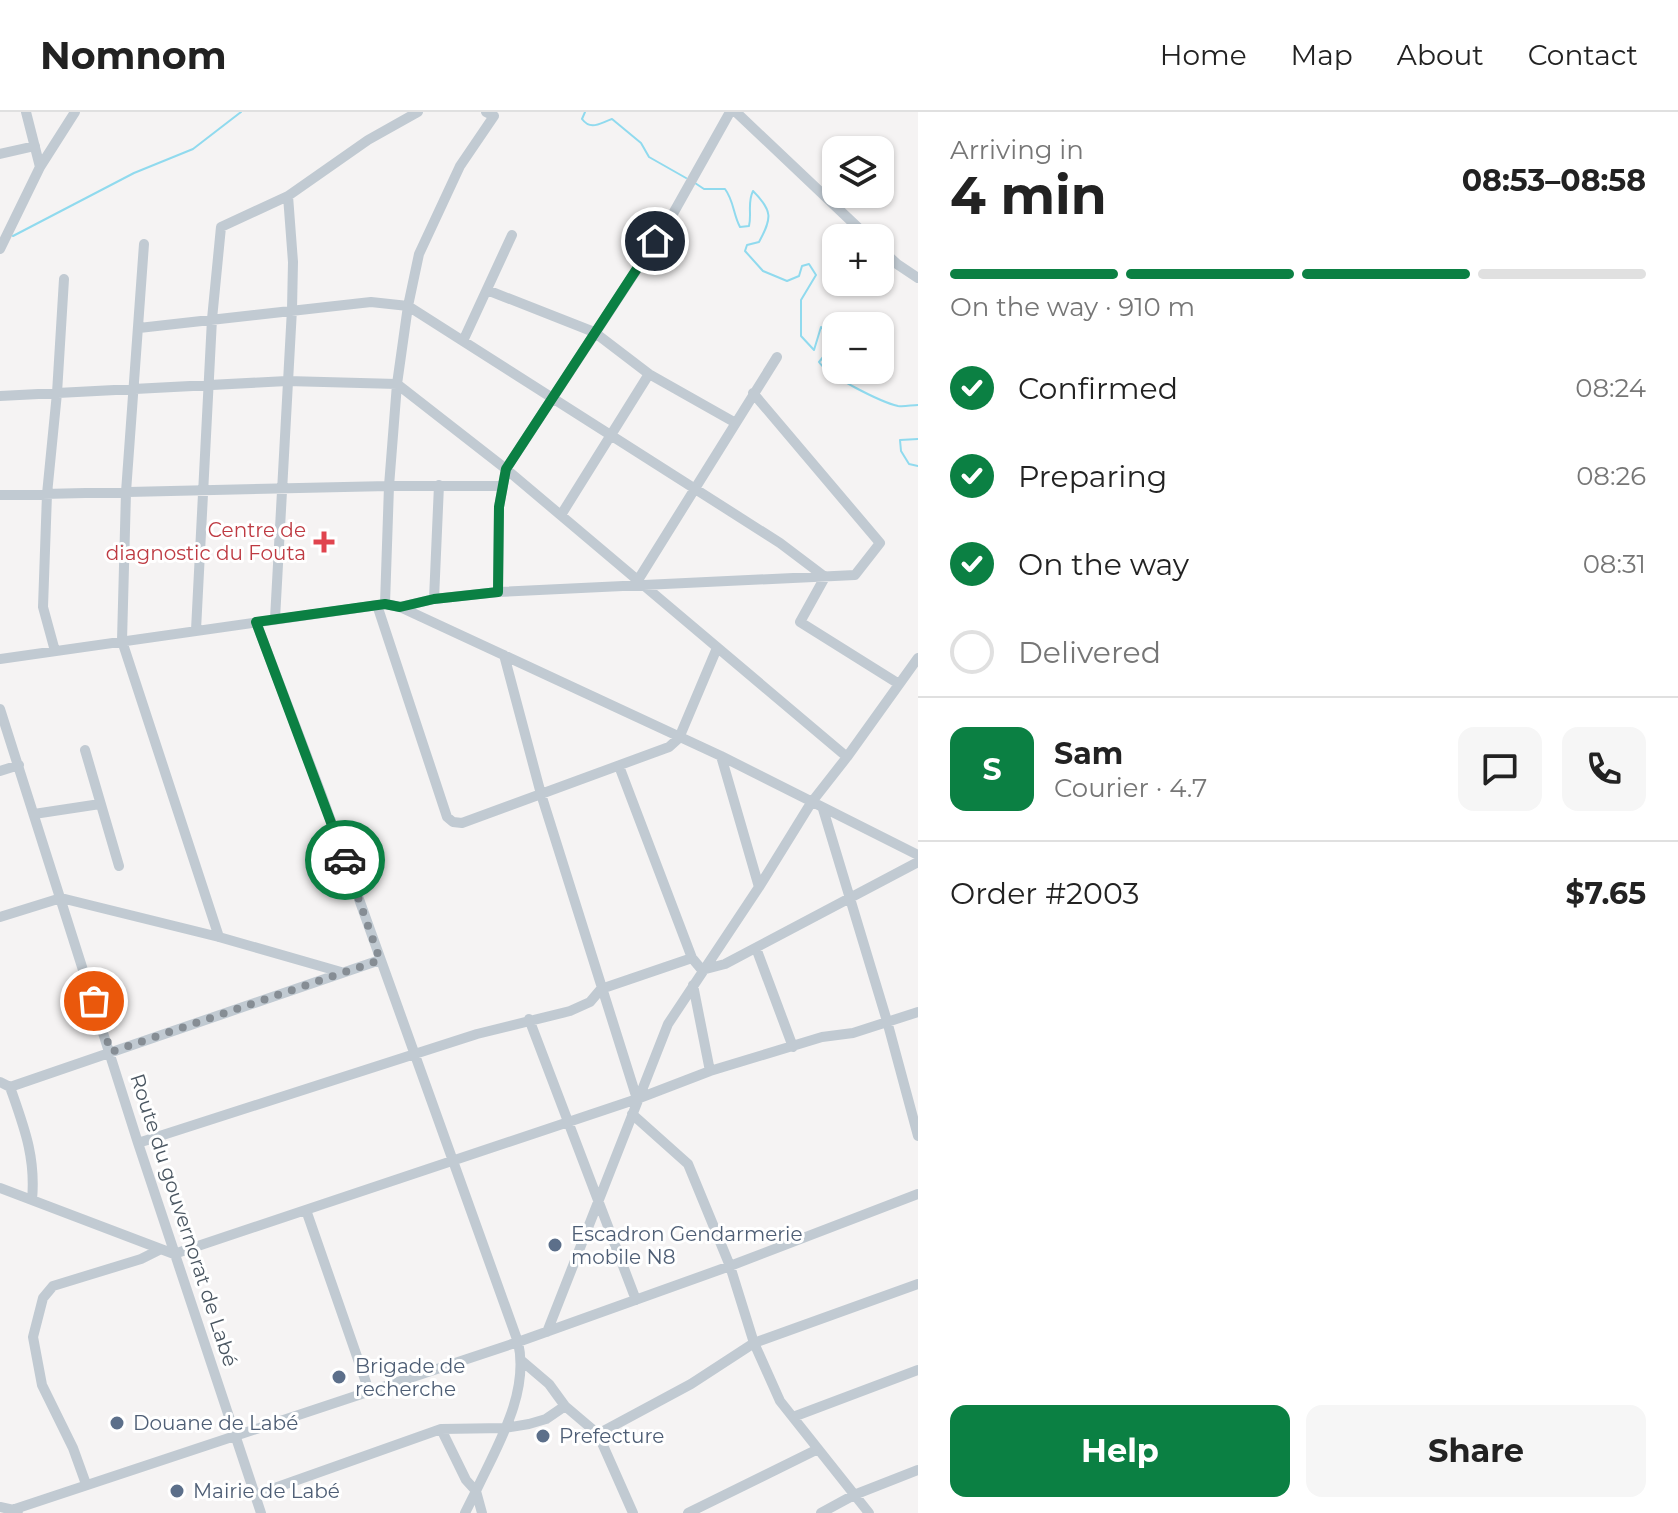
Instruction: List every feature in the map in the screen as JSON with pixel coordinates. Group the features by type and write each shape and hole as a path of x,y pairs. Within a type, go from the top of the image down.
{"street":[{"path":"26,112 40,167"},
{"path":"0,249 40,167 75,112"},
{"path":"196,630 212,319 221,227 288,196 368,140 418,112"},
{"path":"486,112 494,116 460,166 419,254 397,384 381,605 447,817 453,822 462,823 669,747 679,738 717,648"},
{"path":"498,592 502,486 506,469 670,219 733,112 854,224"},
{"path":"0,154 35,146"},
{"path":"275,619 292,309 293,262 288,196"},
{"path":"463,341 512,235"},
{"path":"144,244 126,492 122,641 219,937"},
{"path":"894,261 917,274"},
{"path":"55,651 43,607 47,494 64,279"},
{"path":"487,290 594,332 649,374 734,422"},
{"path":"139,328 371,302 408,306 696,488 780,543 825,577"},
{"path":"640,582 734,422 777,357"},
{"path":"561,515 649,374"},
{"path":"0,396 287,381 397,384 506,469 847,757"},
{"path":"400,607 434,599 498,592 640,582 855,575 880,543 753,393"},
{"path":"434,599 439,485"},
{"path":"0,495 502,486"},
{"path":"825,577 800,622 899,684"},
{"path":"0,659 381,605 400,607 721,756 823,809 916,851"},
{"path":"256,622 518,1342 522,1361 518,1391 505,1428 465,1513"},
{"path":"504,655 541,794 637,1099"},
{"path":"547,1332 668,1024 811,803 918,658"},
{"name":"Route du gouvernorat de Labé","path":"0,709 174,1254 261,1513"},
{"path":"85,750 119,866"},
{"path":"721,756 759,887"},
{"path":"0,771 19,765"},
{"path":"619,766 692,958 702,970"},
{"path":"34,814 100,804"},
{"path":"823,809 918,1136"},
{"path":"702,970 725,964 918,862"},
{"path":"0,917 61,898 343,972"},
{"path":"756,948 793,1047"},
{"path":"138,1143 529,1019 570,1011 590,1002 601,989 692,958"},
{"path":"32,1200 35,1174 30,1146 3,1081 111,1052 380,960"},
{"path":"693,985 710,1071"},
{"path":"0,1188 174,1254 637,1099 710,1071 836,1033 853,1033 918,1012"},
{"path":"529,1019 636,1300"},
{"path":"632,1114 688,1164 730,1266 754,1343 780,1401 869,1513"},
{"path":"0,1507 19,1511 86,1484 518,1342 918,1194"},
{"path":"306,1210 369,1391"},
{"path":"86,1484 73,1448 42,1385 33,1337 43,1298 53,1286 141,1259 159,1250"},
{"path":"598,1434 691,1384 754,1343 918,1284"},
{"path":"522,1361 549,1384 565,1406 598,1434 633,1513"},
{"path":"793,1417 918,1370"},
{"path":"255,1495 441,1429 505,1428 546,1419 565,1406"},
{"path":"441,1429 466,1480 476,1491 482,1513"},
{"path":"688,1513 818,1449"},
{"path":"821,1513 854,1495 918,1470"}],"waterway":[{"path":"13,236 134,173 193,149 241,112"},
{"path":"585,112 582,119 585,123 596,125 612,119 641,143 649,157 686,178"},
{"path":"695,183 704,189 725,189 740,227 749,226 753,191 760,198 767,210 768,221 759,242 747,245 745,251 763,271 787,281 799,276 802,266 809,264 816,275 801,300 801,336 814,350 821,327 830,336 828,351 819,362 824,368 890,404 918,405"},
{"path":"918,439 900,440 901,451 909,464 918,466"}],"way so far":[{"path":"94,1001 111,1052 380,960 345,860"}],"place":[{"name":"Centre de diagnostic du Fouta","path":"324,542"},
{"name":"Escadron Gendarmerie mobile N8","path":"555,1245"},
{"name":"Brigade de recherche","path":"339,1377"},
{"name":"Douane de Labé","path":"117,1423"},
{"name":"Prefecture","path":"543,1436"},
{"name":"Mairie de Labé","path":"177,1491"}],"route":[{"path":"345,860 256,622 385,604 400,607 434,599 498,592 499,507 506,469 655,241"}]}
